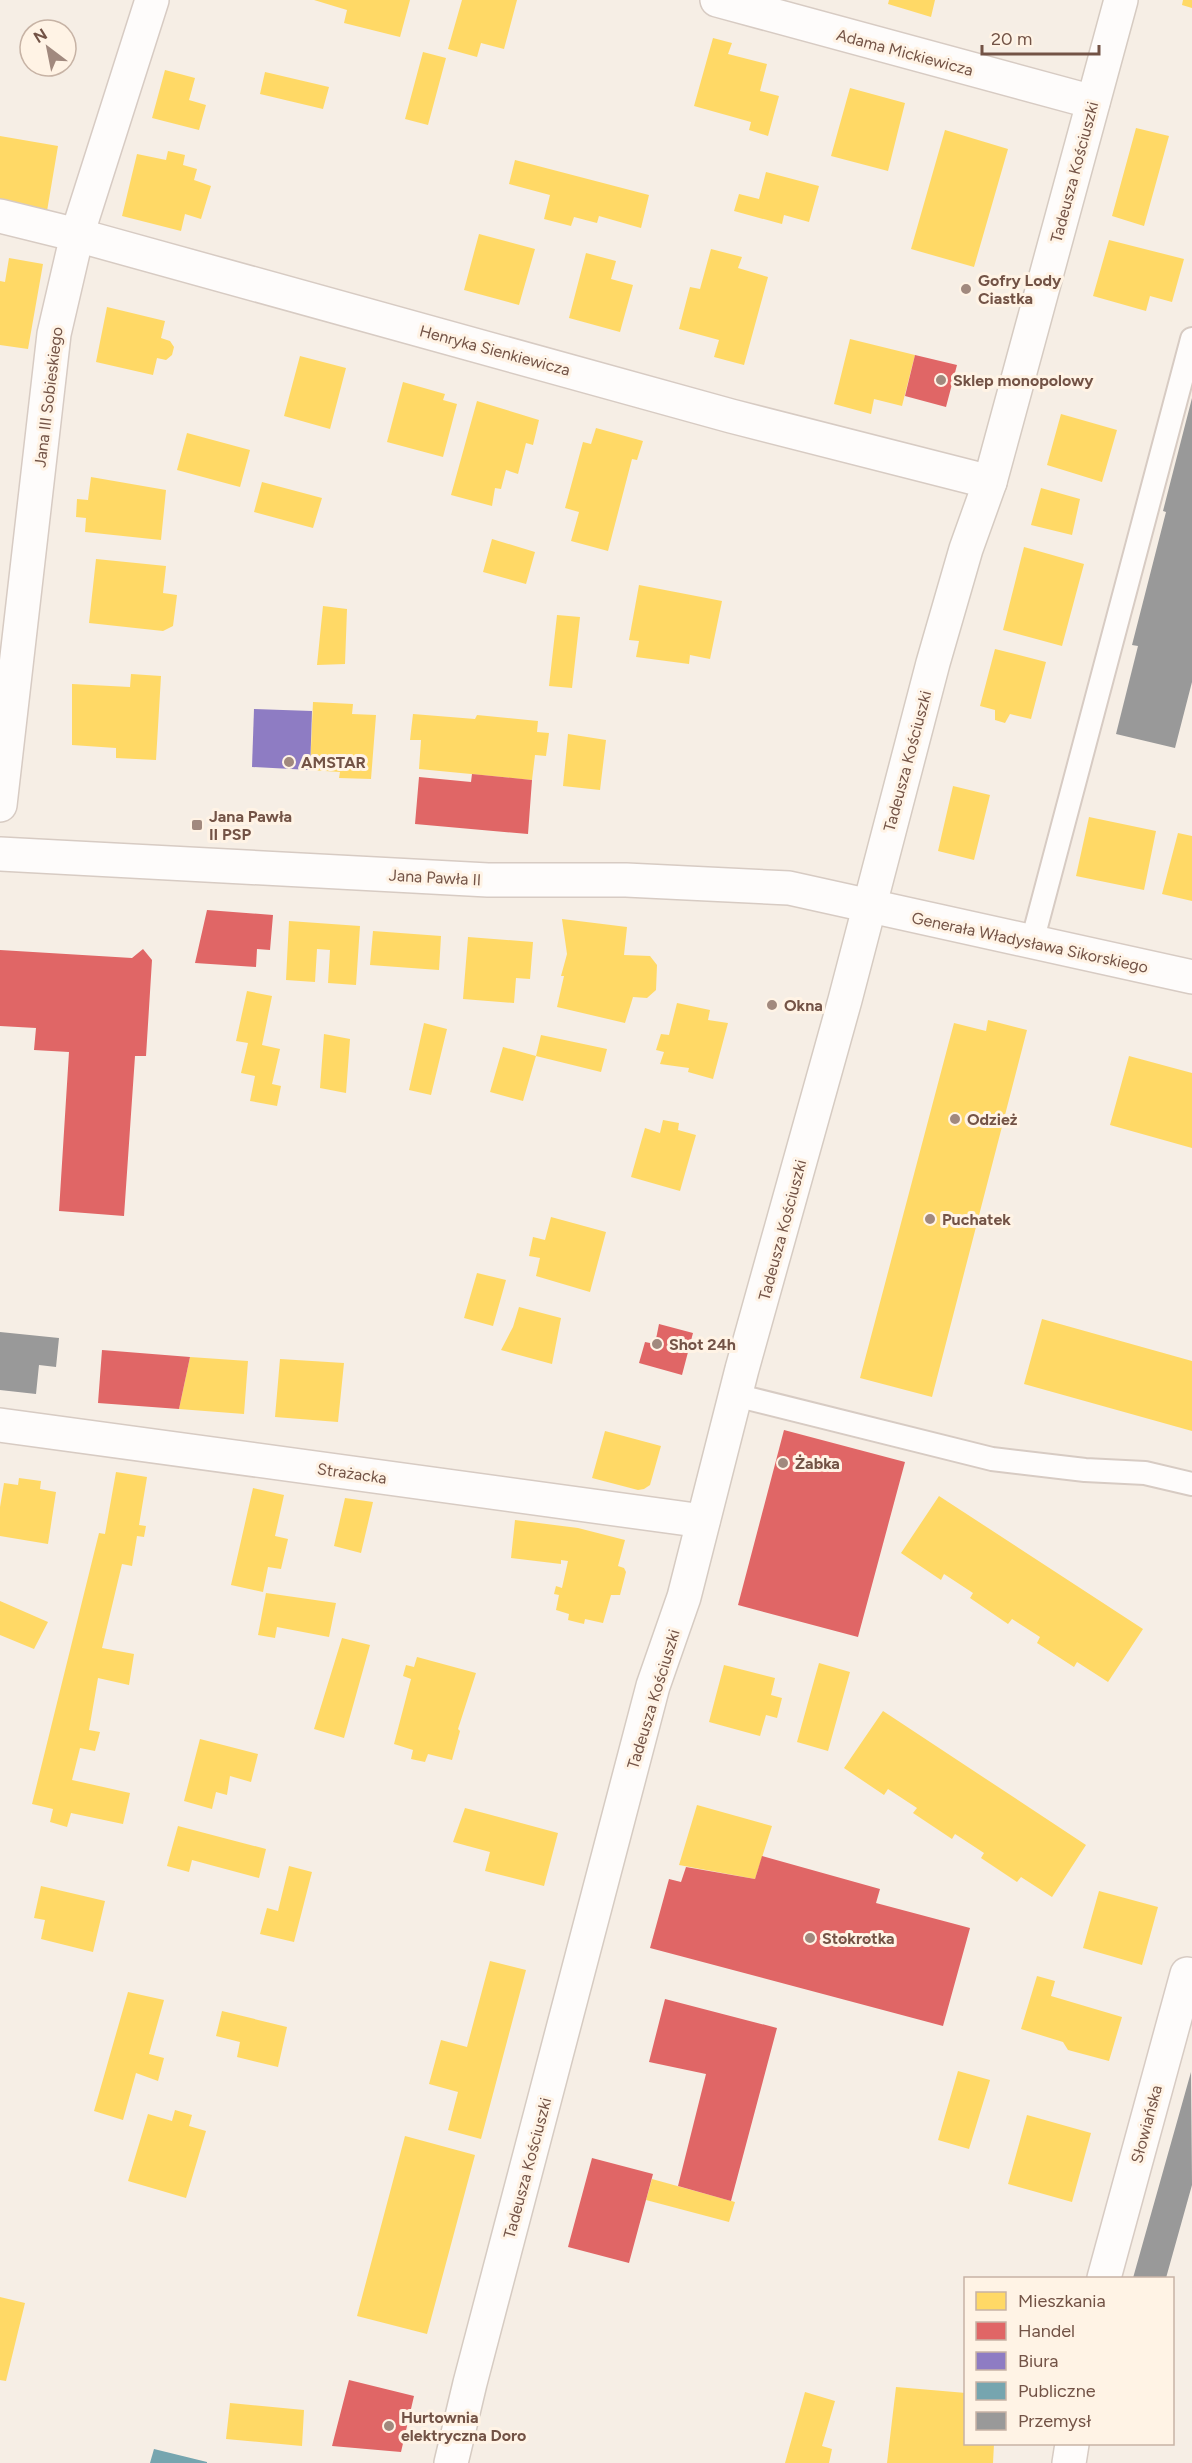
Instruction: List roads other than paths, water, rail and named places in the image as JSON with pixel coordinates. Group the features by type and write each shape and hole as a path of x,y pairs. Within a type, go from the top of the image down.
{"street":[{"name":"Jana III Sobieskiego","path":"0,806 54,334 77,235 152,0"},
{"name":"Adama Mickiewicza","path":"717,0 1094,102"},
{"name":"Tadeusza Kościuszki","path":"452,2463 653,1686 684,1597 735,1395 869,907 933,663 966,549 990,482 1121,0"},
{"name":"Henryka Sienkiewicza","path":"0,216 77,235 731,416 990,482"},
{"name":"Jana Pawła II","path":"0,854 489,880 627,880 789,888 869,907"},
{"name":"Generała Władysława Sikorskiego","path":"869,907 1192,977"},
{"name":"Strażacka","path":"0,1425 703,1521"},
{"name":"Słowiańska","path":"1104,2277 1187,1974 1192,1976"},
{"path":"1069,2463 1072,2445"}],"lane":[{"path":"1032,942 1192,339"},
{"path":"735,1395 992,1459 1085,1470 1144,1473 1192,1484"}],"place":[{"name":"Gofry Lody Ciastka","path":"966,289"},
{"name":"Sklep monopolowy","path":"941,380"},
{"name":"AMSTAR","path":"289,762"},
{"name":"Jana Pawła II PSP","path":"197,825"},
{"name":"Okna","path":"772,1005"},
{"name":"Odzież","path":"955,1119"},
{"name":"Puchatek","path":"930,1219"},
{"name":"Shot 24h","path":"657,1344"},
{"name":"Żabka","path":"783,1463"},
{"name":"Stokrotka","path":"810,1938"},
{"name":"Hurtownia elektryczna Doro","path":"389,2426"}]}
